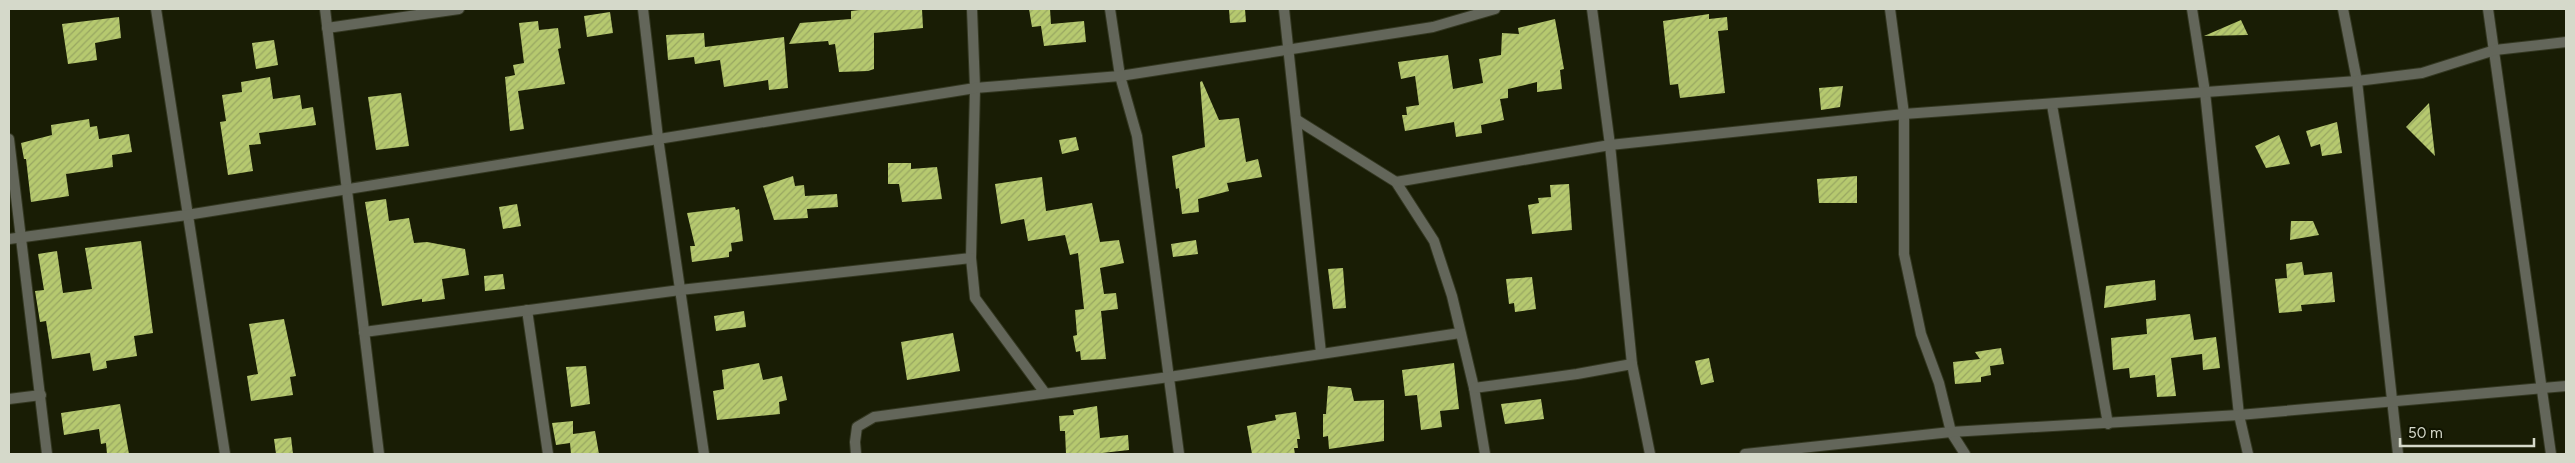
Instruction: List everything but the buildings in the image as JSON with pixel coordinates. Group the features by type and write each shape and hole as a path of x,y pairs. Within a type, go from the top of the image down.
{"street":[{"path":"156,9 225,454"},
{"path":"325,9 345,189 379,454"},
{"path":"327,28 458,9"},
{"path":"643,9 658,138 704,454"},
{"path":"972,9 975,88 971,258 976,298 1045,393"},
{"path":"1110,9 1120,76 1137,136 1179,454"},
{"path":"1284,9 1321,353"},
{"path":"9,239 187,215 975,88 1120,76 1433,27 1495,9"},
{"path":"1592,9 1610,145 1632,364 1650,454"},
{"path":"1890,9 1904,114 1904,254 1922,334 1939,384 1951,432 1966,454"},
{"path":"2192,9 2205,92 2240,415 2248,454"},
{"path":"2343,9 2357,81 2398,454"},
{"path":"2488,9 2551,454"},
{"path":"1396,182 1610,145 1904,114 2052,105 2357,81 2422,73 2495,50 2566,42"},
{"path":"2052,105 2108,424"},
{"path":"1297,120 1396,182 1434,241 1452,296 1474,388 1485,454"},
{"path":"9,139 47,454"},
{"path":"364,332 680,290 971,258"},
{"path":"527,310 548,454"},
{"path":"856,454 855,442 858,427 874,417 1169,377 1460,333"},
{"path":"1474,388 1632,364"},
{"path":"1745,454 1951,432 2240,415 2566,386"},
{"path":"9,399 41,394"}]}
